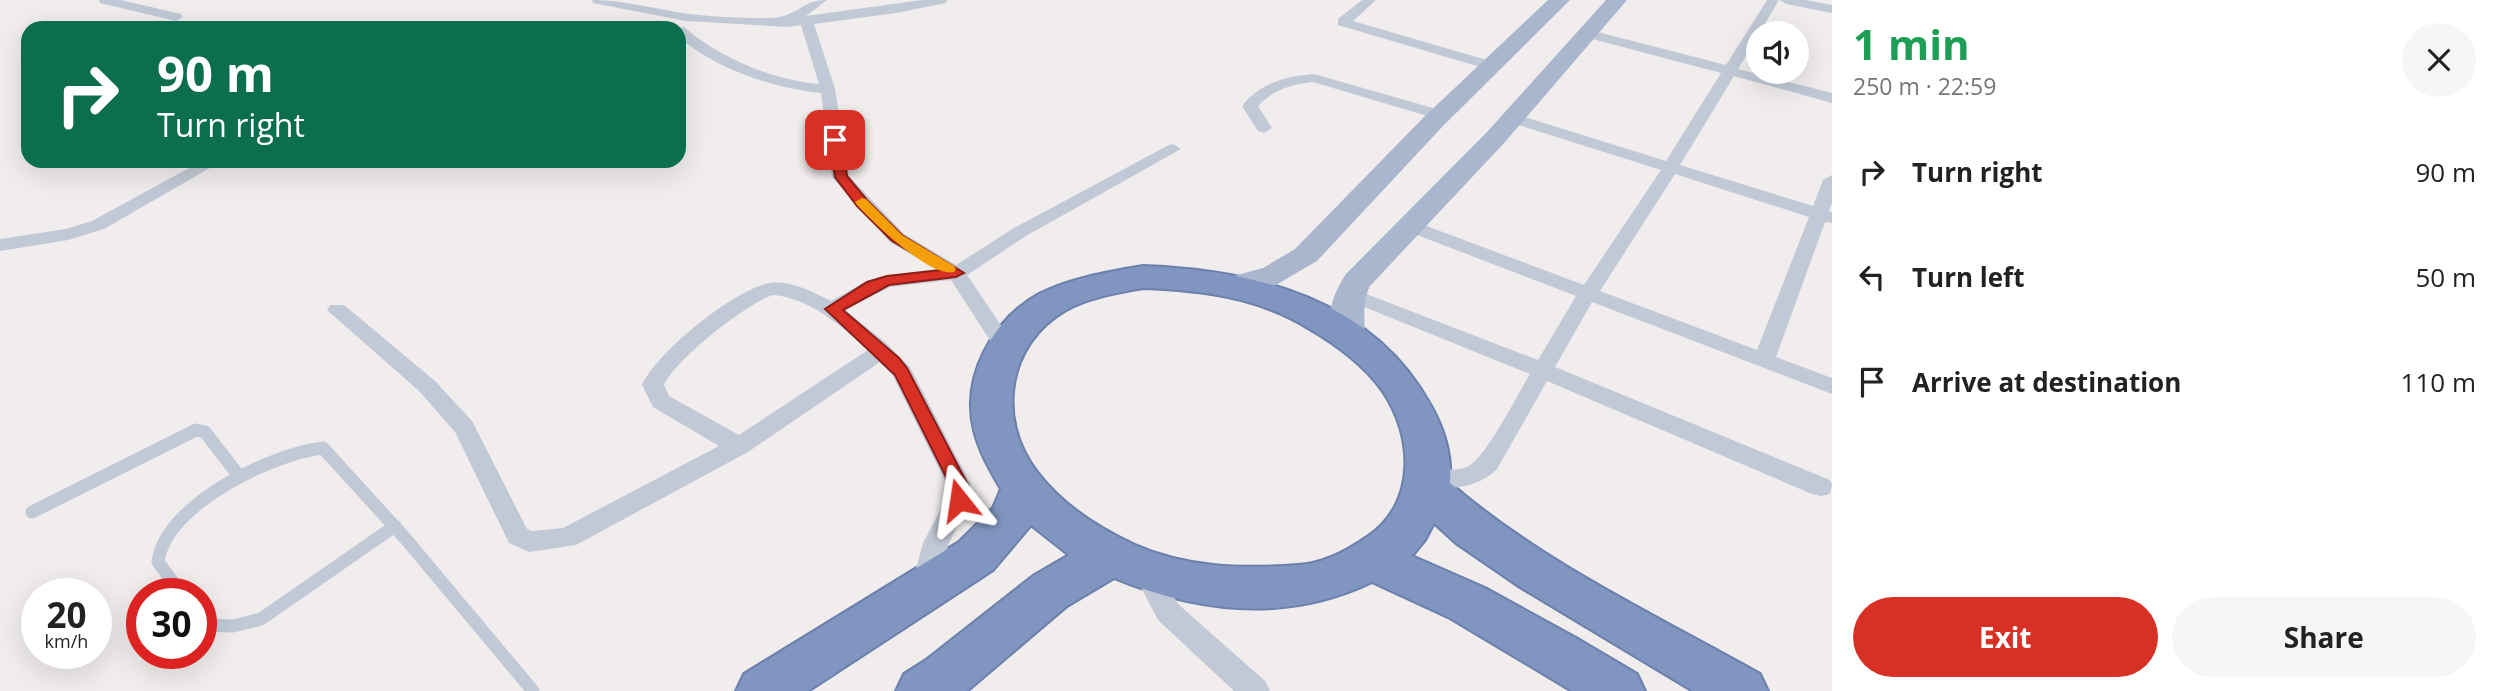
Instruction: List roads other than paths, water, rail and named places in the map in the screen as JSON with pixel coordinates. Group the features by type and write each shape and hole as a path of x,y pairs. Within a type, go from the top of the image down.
{"highway":[{"path":"923,691 1068,579 1099,561 1130,564 1226,589 1306,585 1371,561 1408,529 1427,483 1425,433 1397,380 1349,336 1277,297 1237,285 1190,278 1143,277 1100,284 1061,298 1028,319 1004,346 989,389 995,438 1023,489 1063,527 1130,564"},
{"path":"1427,483 1472,530 1537,573 1741,691"},
{"path":"763,691 976,556 1011,519 1023,489"},
{"path":"1371,561 1407,573 1480,608 1618,691"}],"main road":[{"path":"1237,285 1264,281 1284,272 1306,255 1441,115 1560,0"},
{"path":"1349,336 1345,312 1349,294 1357,281 1512,118 1617,0"}],"street":[{"path":"105,0 176,16"},
{"path":"598,0 698,21 788,23 878,14 941,0"},
{"path":"788,23 821,0"},
{"path":"1370,0 1343,22 1492,66"},
{"path":"1427,483 1469,478 1480,473 1489,463 1589,292 1671,167 1773,0"},
{"path":"1786,0 1832,9"},
{"path":"661,15 679,5"},
{"path":"661,15 668,21"},
{"path":"807,23 828,89 841,177 862,203 897,238 956,273 1004,346"},
{"path":"1586,33 1832,98"},
{"path":"686,36 701,49 790,86 828,89"},
{"path":"1264,128 1250,106 1257,97 1281,83 1314,78 1441,115"},
{"path":"1512,118 1826,216"},
{"path":"833,309 872,286 887,281 956,273 1020,232 1173,149"},
{"path":"0,245 68,234 98,225 201,168"},
{"path":"1764,360 1826,216 1832,180"},
{"path":"1410,226 1832,386"},
{"path":"740,446 661,401 653,385 657,374 702,334 751,298 773,289 790,291 833,309 902,372 959,485 959,500 937,540 923,591"},
{"path":"1349,294 1544,371 1821,488"},
{"path":"337,310 427,386 464,427 518,536 529,542 567,538 740,446 881,351"},
{"path":"1130,564 1168,612 1255,691"}],"lane":[{"path":"32,512 196,430 205,432 239,476"},
{"path":"170,578 158,562 160,548 168,534 184,518 239,476 294,452 323,448 395,526 533,691"},
{"path":"217,627 242,626 261,620 395,526"}]}
